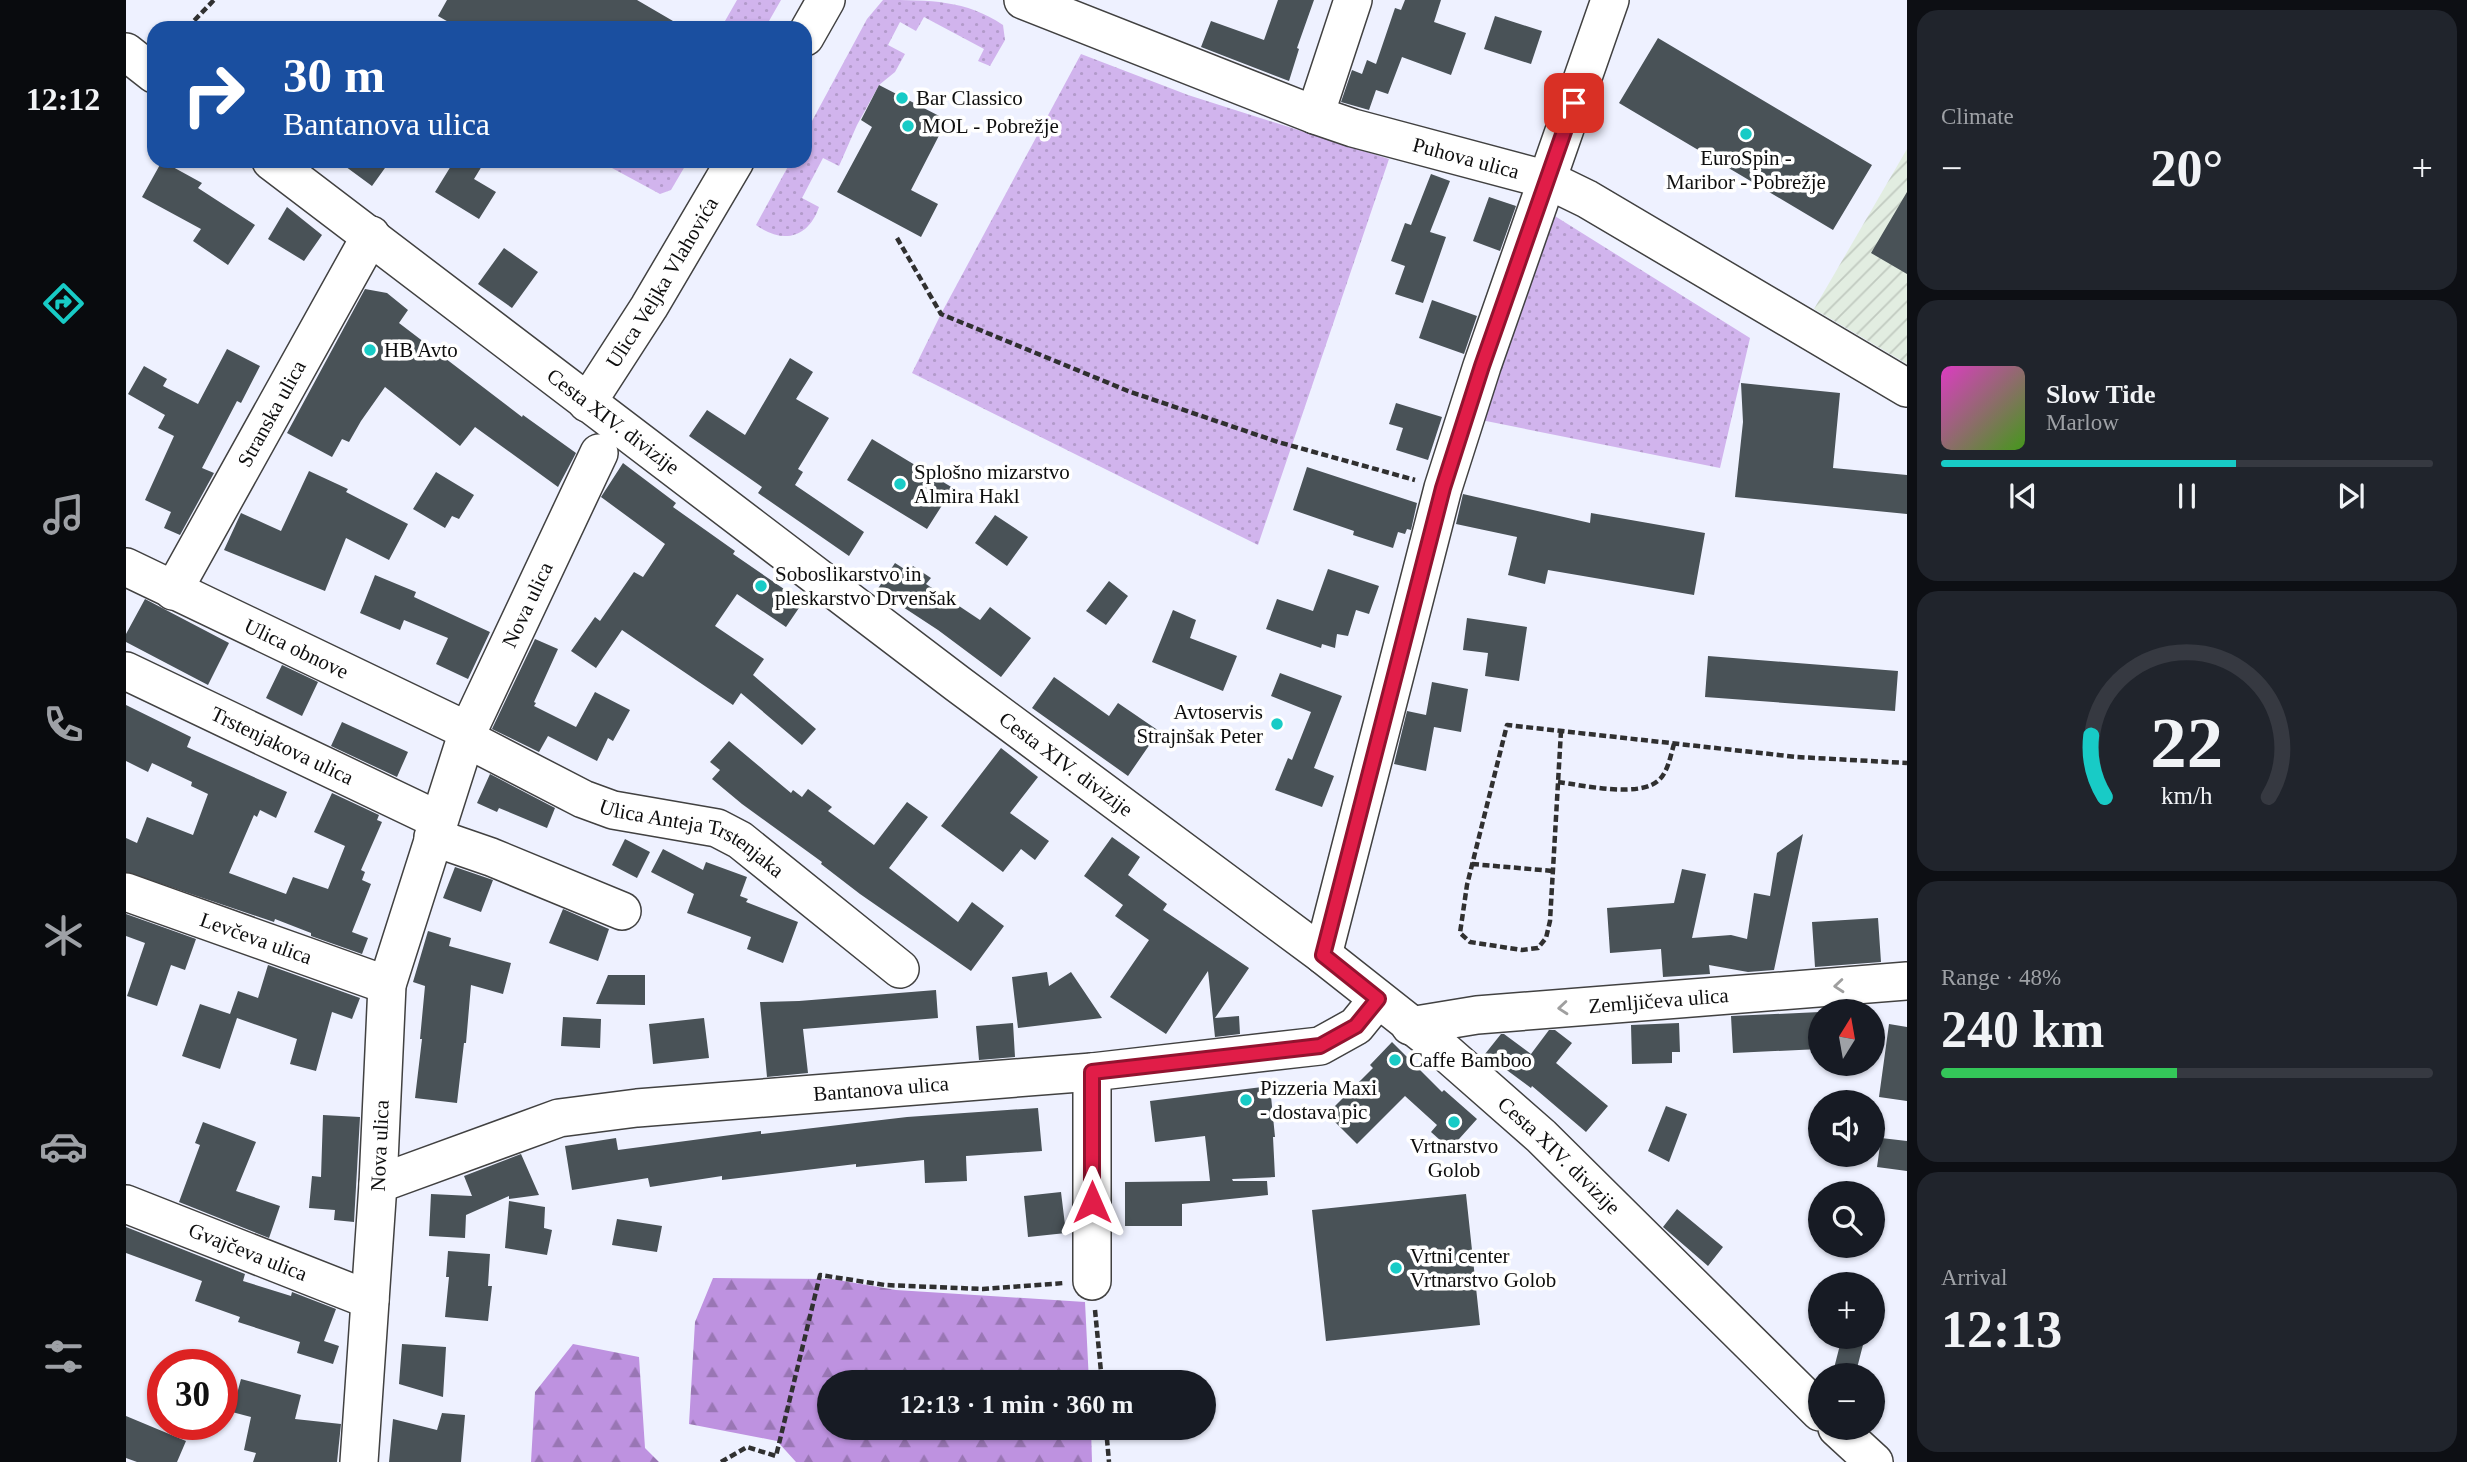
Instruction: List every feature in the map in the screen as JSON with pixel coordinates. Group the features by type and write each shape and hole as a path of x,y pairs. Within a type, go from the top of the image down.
{"street":[{"path":"812,25 826,0"},
{"path":"1315,116 1353,0"},
{"path":"1323,955 1443,488 1482,366 1611,0"},
{"name":"Puhova ulica","path":"1030,2 1315,116 1548,180 1587,199 1907,387"},
{"path":"126,52 147,68"},
{"name":"Cesta XIV. divizije","path":"280,168 958,684 1323,955 1441,1049 1541,1136 1808,1400"},
{"name":"Ulica Veljka Vlahovića","path":"587,403 649,307 731,168"},
{"name":"Stranska ulica","path":"173,591 371,235"},
{"name":"Nova ulica","path":"359,1462 379,1184 387,985 466,734 599,453"},
{"name":"Ulica obnove","path":"126,567 466,734"},
{"name":"Trstenjakova ulica","path":"126,671 435,828"},
{"name":"Ulica Anteja Trstenjaka","path":"466,734 593,803 613,810 717,828 740,840 900,969"},
{"path":"435,828 491,857 622,911"},
{"name":"Levčeva ulica","path":"126,892 387,985"},
{"name":"Zemljičeva ulica","path":"1410,1026 1477,1015 1907,981"},
{"name":"Bantanova ulica","path":"379,1184 559,1118 637,1108 1092,1072 1320,1046 1356,1026 1378,999"},
{"path":"1092,1072 1092,1281"},
{"name":"Gvajčeva ulica","path":"126,1204 370,1300"},
{"path":"1850,1440 1874,1462"}],"path":[{"path":"194,21 214,0"},
{"path":"897,238 941,314 1128,391 1278,442 1443,488"},
{"path":"1561,731 1550,921 1546,938 1538,948 1522,950 1469,942 1460,933 1472,863 1507,725 1797,757 1907,763"},
{"path":"1558,782 1625,790 1650,786 1661,779 1674,744"},
{"path":"1472,863 1553,871"},
{"path":"721,1462 747,1447 776,1456 820,1275 885,1285 983,1289 1092,1281 1101,1370"},
{"path":"1107,1440 1110,1462"}],"shaded area":[{"path":"737,0 781,0 769,21 725,21"},
{"path":"883,0 947,3 975,11 1003,25 1005,40 990,66 978,61 984,49 924,17 916,31 900,22 888,45 905,54 895,72 879,85 839,166 823,158 802,198 819,207 814,218 801,232 793,235 775,235 766,231 756,225 787,168 812,168 812,121 867,19"},
{"path":"1081,54 1188,95 1389,159 1258,545 912,373"},
{"path":"1907,149 1907,364 1814,309"},
{"path":"612,168 684,168 671,190 660,194"},
{"path":"1550,213 1750,338 1720,468 1481,420"}],"green space":[{"path":"713,1278 832,1279 896,1290 1085,1302 1088,1370 817,1370 817,1440 1091,1440 1092,1462 796,1462 777,1441 689,1424 695,1322"},
{"path":"573,1344 639,1357 645,1448 659,1462 531,1462 535,1392"}],"building":[{"path":"447,0 637,0 673,21 447,21 438,16"},
{"path":"1278,0 1314,0 1289,81 1201,47 1211,21 1264,40"},
{"path":"1405,0 1441,0 1434,22 1466,33 1451,75 1402,57 1388,94 1376,90 1369,110 1341,102 1352,70 1362,74 1367,60 1376,64 1395,8 1401,10"},
{"path":"1495,16 1542,31 1531,64 1484,49"},
{"name":"EuroSpin - Maribor - Pobrežje","path":"1658,38 1872,165 1833,230 1619,103"},
{"path":"879,85 947,120 911,190 938,204 921,237 837,192 872,127 861,120"},
{"path":"158,168 175,168 202,183 198,188 255,225 228,265 193,241 201,229 142,197"},
{"path":"348,168 385,168 372,186"},
{"path":"450,168 481,168 474,179 496,192 479,219 435,192"},
{"path":"1431,174 1450,181 1430,232 1446,237 1423,303 1395,294 1405,266 1391,261 1405,223 1411,225"},
{"path":"1907,192 1907,274 1871,253"},
{"path":"1489,197 1516,206 1500,251 1473,241"},
{"path":"287,207 322,235 304,261 268,239"},
{"path":"504,248 538,272 512,308 478,284"},
{"path":"365,289 387,293 408,310 399,323 522,417 523,415 576,453 558,487 475,427 460,446 385,387 349,442 342,439 332,457 287,433"},
{"path":"1432,300 1477,316 1464,354 1419,338"},
{"path":"227,349 260,366 241,403 237,401 202,468 214,473 180,535 164,528 171,512 145,500 174,436 158,428 165,415 128,394 144,366 167,379 163,386 198,404"},
{"path":"790,358 813,372 796,399 829,418 798,469 803,472 795,485 864,532 849,556 758,493 762,487 689,436 707,410 745,435"},
{"path":"1741,383 1840,393 1833,468 1907,475 1907,514 1735,497 1743,422"},
{"path":"1396,403 1442,417 1428,460 1396,450 1403,428 1389,424"},
{"name":"Splošno mizarstvo Almira Hakl","path":"872,439 953,488 927,529 847,480"},
{"path":"623,463 676,503 673,507 735,551 733,554 803,602 786,627 737,594 715,626 764,659 753,675 816,729 802,745 741,693 733,705 622,630 596,668 571,651 595,617 600,621 634,572 643,577 665,544 601,497"},
{"path":"1307,467 1417,503 1411,530 1407,529 1405,534 1398,532 1393,548 1293,510"},
{"path":"309,471 348,489 346,492 408,524 389,560 346,538 325,591 224,550 241,513 281,531"},
{"path":"436,472 474,495 459,519 452,516 445,528 413,509"},
{"path":"1463,494 1590,523 1591,513 1705,533 1694,595 1548,570 1545,584 1508,575 1517,537 1456,524"},
{"path":"995,515 1028,537 1007,566 975,543"},
{"path":"895,563 909,572 913,566 931,578 926,584 980,620 990,607 1031,638 1001,677 938,630 877,590"},
{"path":"1328,569 1379,586 1369,614 1356,610 1348,636 1337,634 1335,648 1322,644 1321,648 1266,629 1277,599 1313,611"},
{"path":"375,575 416,592 414,597 490,632 468,679 436,664 448,638 404,620 400,630 360,613"},
{"path":"1109,581 1128,596 1106,625 1086,611"},
{"path":"145,599 229,643 208,685 126,642 126,634"},
{"path":"1173,610 1196,620 1190,638 1237,656 1223,691 1152,662"},
{"path":"1467,618 1527,627 1519,681 1485,676 1488,653 1463,650"},
{"path":"535,639 558,649 534,706 576,727 595,692 630,710 613,741 608,738 597,761 548,736 539,752 492,729"},
{"path":"1708,656 1898,671 1895,711 1705,697"},
{"path":"282,665 318,682 302,716 266,698"},
{"path":"1280,673 1342,696 1314,768 1334,776 1322,807 1275,790 1288,758 1292,760 1311,712 1271,696"},
{"path":"1054,677 1109,716 1118,703 1159,731 1128,776 1032,708"},
{"path":"1432,682 1468,689 1461,732 1434,727 1426,771 1394,764 1407,711 1426,715"},
{"path":"126,705 191,737 187,747 287,792 276,818 260,810 257,817 254,815 229,873 286,894 293,877 328,889 345,846 314,832 332,793 379,815 377,820 382,822 361,870 365,872 362,880 371,884 352,932 368,938 362,954 311,936 311,933 275,919 274,922 126,872 126,838 137,843 147,817 193,835 208,794 191,786 192,782 152,763 148,772 126,761"},
{"path":"342,722 408,752 397,777 331,746"},
{"path":"729,741 791,793 793,790 802,797 808,789 832,807 828,811 874,845 907,802 928,817 889,868 958,922 972,902 1004,926 971,971 860,894 712,779 720,770 710,762"},
{"path":"1001,748 1038,777 1010,813 1049,841 1035,860 1021,849 1003,872 941,826"},
{"path":"490,774 555,808 547,828 499,808 497,812 477,803"},
{"path":"1803,834 1774,970 1748,972 1709,965 1710,974 1663,977 1661,949 1610,953 1607,908 1674,903 1682,869 1706,874 1692,938 1731,935 1747,939 1754,893 1770,896 1777,853"},
{"path":"1112,837 1140,857 1128,875 1167,904 1163,910 1249,968 1215,1018 1239,1016 1240,1034 1215,1037 1208,971 1166,1034 1110,997 1149,940 1115,916 1123,905 1084,876"},
{"path":"625,839 650,852 637,878 612,865"},
{"path":"663,849 703,870 706,862 747,877 740,896 748,899 746,902 798,922 783,963 747,949 751,937 687,913 694,894 651,872"},
{"path":"455,867 493,880 481,912 443,898"},
{"path":"563,909 609,929 598,961 549,943"},
{"path":"126,914 196,939 185,970 171,965 157,1006 127,996 145,943 126,936"},
{"path":"1878,918 1881,962 1815,967 1812,922"},
{"path":"428,931 451,938 449,946 511,963 503,994 471,985 457,1103 415,1098 425,986 413,982"},
{"path":"268,965 360,998 352,1019 332,1012 316,1071 290,1064 297,1039 237,1018 220,1069 182,1056 200,1004 230,1014 238,991 258,998"},
{"path":"1047,972 1049,986 1071,972 1102,1018 1018,1028 1012,977"},
{"path":"608,975 645,975 645,1005 596,1004"},
{"path":"936,990 938,1018 803,1029 808,1073 767,1077 760,1002"},
{"path":"1808,1013 1808,1050 1733,1053 1731,1016"},
{"path":"563,1017 601,1019 600,1048 561,1046"},
{"path":"704,1018 709,1058 653,1064 649,1024"},
{"path":"1013,1023 1015,1057 979,1060 976,1026"},
{"path":"1679,1023 1680,1052 1672,1052 1672,1063 1632,1064 1631,1025"},
{"path":"1889,1024 1907,1027 1907,1101 1885,1098 1885,1090 1880,1090 1882,1076 1885,1076"},
{"path":"1549,1030 1555,1030 1572,1043 1556,1063 1608,1106 1586,1132 1532,1086 1531,1088 1485,1054 1501,1034 1504,1034 1531,1054"},
{"path":"1392,1042 1442,1092 1444,1090 1477,1119 1450,1149 1431,1132 1437,1125 1405,1096 1357,1144 1327,1114 1373,1068 1370,1065"},
{"path":"1270,1086 1275,1137 1275,1177 1232,1179 1267,1181 1268,1195 1182,1204 1182,1226 1125,1226 1125,1182 1210,1181 1205,1136 1155,1142 1150,1101"},
{"path":"1666,1106 1687,1114 1669,1162 1648,1151"},
{"path":"1038,1108 1042,1151 966,1156 967,1181 925,1183 924,1160 856,1167 856,1164 722,1180 722,1176 650,1187 648,1178 572,1190 565,1146 616,1138 618,1150 761,1131 761,1134 907,1117"},
{"path":"323,1115 360,1117 354,1222 334,1220 335,1210 309,1208 312,1176 321,1177"},
{"path":"203,1122 256,1142 236,1191 280,1206 269,1238 179,1202 200,1145 195,1143"},
{"path":"1885,1138 1907,1141 1907,1171 1877,1167 1885,1167"},
{"path":"521,1154 539,1195 509,1199 509,1196 466,1215 465,1238 429,1236 431,1194 472,1196 464,1176"},
{"path":"1061,1192 1066,1233 1028,1237 1024,1196"},
{"name":"Vrtni center Vrtnarstvo Golob","path":"1466,1194 1480,1325 1326,1341 1312,1210"},
{"path":"509,1201 545,1207 544,1228 552,1230 547,1255 505,1248"},
{"path":"1677,1209 1723,1247 1708,1266 1663,1227"},
{"path":"617,1219 662,1226 657,1252 612,1245"},
{"path":"126,1227 245,1274 243,1281 291,1296 292,1292 336,1309 324,1341 339,1346 333,1364 297,1353 300,1342 238,1322 240,1317 195,1301 202,1281 126,1253"},
{"path":"448,1251 490,1254 488,1286 492,1286 488,1321 445,1317 449,1277 446,1277"},
{"path":"402,1344 446,1347 443,1397 399,1384"},
{"path":"1839,1349 1862,1349 1858,1363 1835,1363"},
{"path":"241,1379 301,1395 295,1419 341,1424 337,1462 253,1462 256,1453 244,1450 251,1417 238,1414"},
{"path":"442,1413 465,1415 461,1462 389,1462 393,1419 437,1430"},
{"path":"126,1416 147,1425 147,1440 186,1441 177,1462 137,1462 126,1458"}],"place":[{"name":"Bar Classico","path":"902,98"},
{"name":"MOL - Pobrežje","path":"908,126"},
{"name":"EuroSpin - Maribor - Pobrežje","path":"1746,134"},
{"name":"HB Avto","path":"370,350"},
{"name":"Splošno mizarstvo Almira Hakl","path":"900,484"},
{"name":"Soboslikarstvo in pleskarstvo Drvenšak","path":"761,586"},
{"name":"Avtoservis Strajnšak Peter","path":"1277,724"},
{"name":"Caffe Bamboo","path":"1395,1060"},
{"name":"Pizzeria Maxi - dostava pic","path":"1246,1100"},
{"name":"Vrtnarstvo Golob","path":"1454,1122"},
{"name":"Vrtni center Vrtnarstvo Golob","path":"1396,1268"}],"route":[{"path":"1092,1202 1092,1072 1320,1046 1356,1026 1378,999 1323,955 1443,488 1482,366 1574,103"}]}
